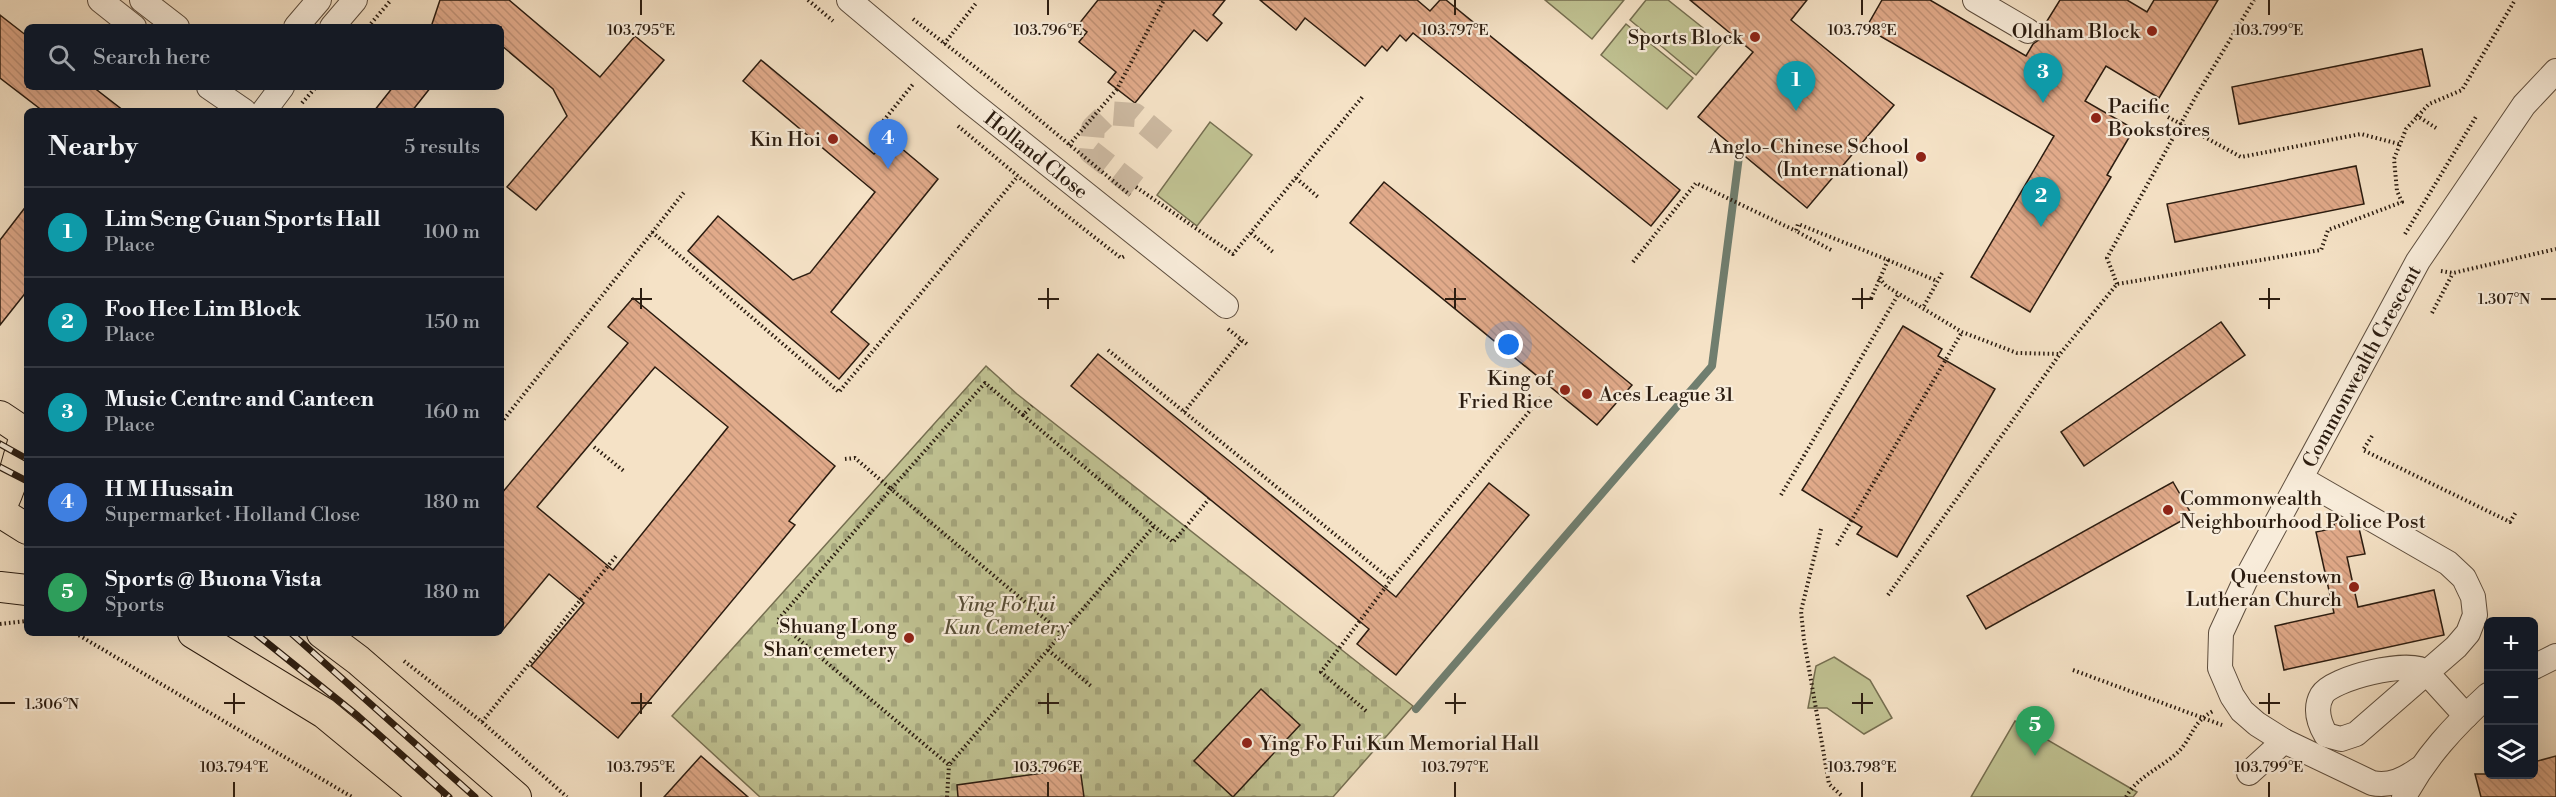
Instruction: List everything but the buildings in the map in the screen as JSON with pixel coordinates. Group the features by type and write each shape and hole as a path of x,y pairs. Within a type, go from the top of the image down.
{"main road":[{"path":"0,416 19,452 10,490 0,511 24,527"},
{"path":"0,587 24,590"},
{"path":"196,636 324,714 426,797"},
{"path":"326,636 516,797"}],"street":[{"path":"100,0 130,24"},
{"path":"142,0 173,24"},
{"path":"299,24 319,0"},
{"path":"334,24 354,0"},
{"name":"Holland Close","path":"849,0 985,114 1226,306"},
{"path":"1975,0 2028,31"},
{"name":"Commonwealth Crescent","path":"2419,769 2405,779 2381,785 2374,790 2257,724 2242,711 2232,696 2220,668 2221,633 2230,612 2418,261 2524,105 2556,71"},
{"path":"213,90 237,103"},
{"path":"2301,478 2448,563 2464,578 2473,597 2475,615 2468,633 2456,647 2426,672 2466,716"},
{"path":"2538,665 2556,656"},
{"path":"2404,797 2419,769 2484,699"},
{"path":"2249,773 2284,741"}],"path":[{"path":"371,24 391,0"},
{"path":"1069,145 1117,89 1164,0"},
{"path":"2117,284 2107,258 2181,124 2254,0"},
{"path":"1888,595 2060,354 2117,284 2321,250 2328,230 2402,202 2397,191 2394,159 2406,129 2428,104 2462,90 2514,0"},
{"path":"955,30 977,2"},
{"path":"907,15 1131,195"},
{"path":"299,108 314,90"},
{"path":"1136,187 1233,254 1364,95"},
{"path":"872,135 900,100"},
{"path":"2416,115 2436,128"},
{"path":"2168,117 2241,157 2361,134 2399,144"},
{"path":"652,232 839,392 1018,176"},
{"path":"1296,178 1318,197"},
{"path":"1633,262 1696,183 1831,250"},
{"path":"504,419 685,191"},
{"path":"1796,231 1798,224 1937,281"},
{"path":"1251,233 1273,252"},
{"path":"2418,261 2443,272 2453,273 2556,249"},
{"path":"1870,301 1888,260"},
{"path":"1923,307 1942,273"},
{"path":"2432,313 2453,273"},
{"path":"1879,278 1886,286 1962,332 2017,353 2060,354"},
{"path":"1781,495 1899,293"},
{"path":"1838,545 1962,332"},
{"path":"1184,412 1242,340"},
{"path":"1108,350 1391,580"},
{"path":"949,765 777,621 985,383 1173,542 1209,499"},
{"path":"1366,711 1321,672 1391,580 1542,396"},
{"path":"1023,415 1032,406"},
{"path":"2372,436 2363,450 2510,522 2516,512"},
{"path":"594,447 625,472"},
{"path":"845,459 855,458 1062,634"},
{"path":"947,797 949,765 1154,526"},
{"path":"1821,529 1801,611 1829,784 1843,797"},
{"path":"482,722 616,556"},
{"path":"0,624 24,621"},
{"path":"80,636 352,797"},
{"path":"1048,650 1091,686"},
{"path":"402,659 482,722 567,797"},
{"path":"2073,670 2223,726"},
{"path":"2126,797 2133,785 2178,753 2201,718 2217,709"}],"green space":[{"path":"1545,0 1624,0 1592,39"},
{"path":"1646,0 1668,0 1722,43 1696,75 1630,20"},
{"path":"1626,24 1693,78 1667,109 1601,55"},
{"path":"1210,122 1252,155 1197,226 1157,195"},
{"name":"Ying Fo Fui Kun Cemetery","path":"986,366 1017,394 1413,706 1333,797 760,797 672,716"},
{"path":"1834,657 1870,680 1892,718 1864,734 1827,708 1808,708 1816,666"},
{"path":"2015,721 2137,792 2133,797 1971,797"}],"waterway":[{"path":"1416,709 1712,366 1741,141"}],"tunnel":[{"path":"1136,187 1091,152 1093,128 1108,113 1135,115 1170,144"}],"railway":[{"path":"0,444 24,457"},
{"path":"0,467 24,479"},
{"path":"259,636 358,716 449,797"},
{"path":"294,636 475,797"}],"place":[{"name":"Oldham Block","path":"2152,31"},
{"name":"Sports Block","path":"1755,37"},
{"name":"Music Centre and Canteen","path":"2043,103"},
{"name":"Lim Seng Guan Sports Hall","path":"1796,111"},
{"name":"Pacific Bookstores","path":"2096,118"},
{"name":"Kin Hoi","path":"833,139"},
{"name":"Anglo-Chinese School (International)","path":"1921,157"},
{"name":"H M Hussain","path":"888,169"},
{"name":"Foo Hee Lim Block","path":"2041,227"},
{"name":"King of Fried Rice","path":"1565,390"},
{"name":"Aces League 31","path":"1587,394"},
{"name":"Commonwealth Neighbourhood Police Post","path":"2168,510"},
{"name":"Queenstown Lutheran Church","path":"2354,587"},
{"name":"Shuang Long Shan cemetery","path":"909,638"},
{"name":"Ying Fo Fui Kun Memorial Hall","path":"1247,743"},
{"name":"Sports @ Buona Vista","path":"2035,756"}]}
